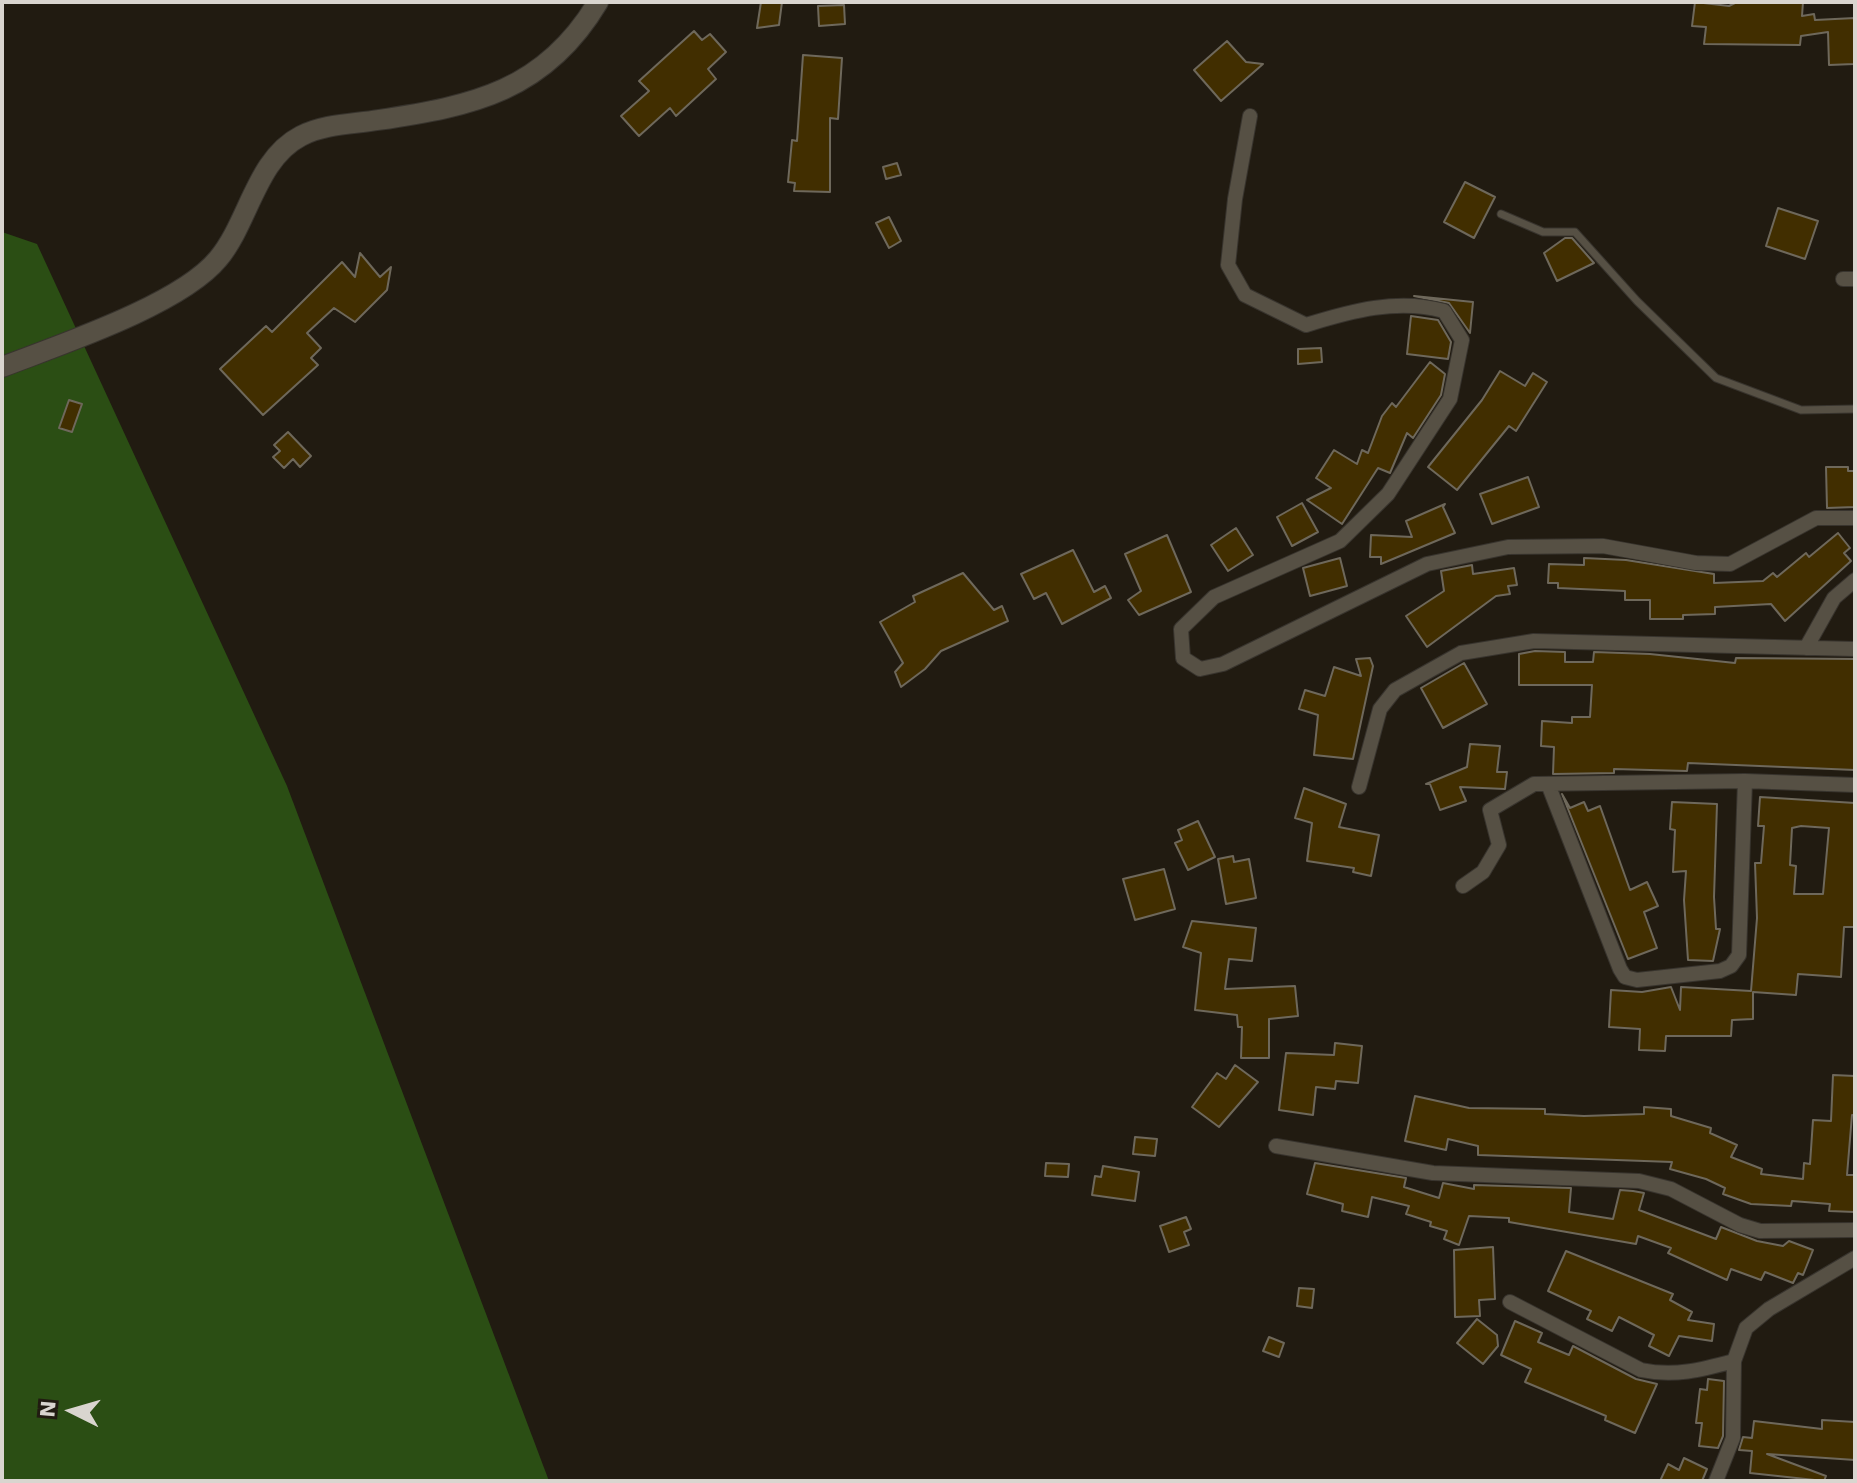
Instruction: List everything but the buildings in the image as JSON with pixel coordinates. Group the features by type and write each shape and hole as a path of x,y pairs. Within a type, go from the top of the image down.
{"main road":[{"path":"2,367 161,300 202,275 231,241 268,166 287,144 316,130 435,112 501,93 543,67 567,45 598,2"}],"street":[{"path":"1250,116 1235,199 1228,265 1245,295 1306,325 1352,311 1418,304 1444,311 1462,340 1450,399 1388,494 1340,541 1214,597 1181,629 1183,658 1191,664 1200,669 1223,664 1427,564 1508,547 1603,546 1696,563 1730,564 1816,518 1855,518"},
{"path":"1806,648 1834,598 1855,580"},
{"path":"1359,787 1380,709 1395,690 1416,675 1461,653 1534,641 1855,649"},
{"path":"1548,784 1620,969 1625,977 1637,980 1720,971 1731,966 1739,955 1745,781"},
{"path":"1463,886 1483,872 1499,845 1490,810 1534,784 1745,781 1855,785"},
{"path":"1276,1146 1433,1173 1639,1181 1671,1189 1740,1225 1760,1231 1855,1230"},
{"path":"1716,1481 1733,1438 1734,1361 1746,1328 1769,1309 1855,1258"},
{"path":"1510,1302 1641,1370 1662,1375 1686,1374 1734,1361"}],"lane":[{"path":"1501,214 1543,232 1575,232 1637,301 1716,378 1801,410 1855,409"}],"green space":[{"path":"2,232 37,244 287,786 549,1481 2,1481"}]}
